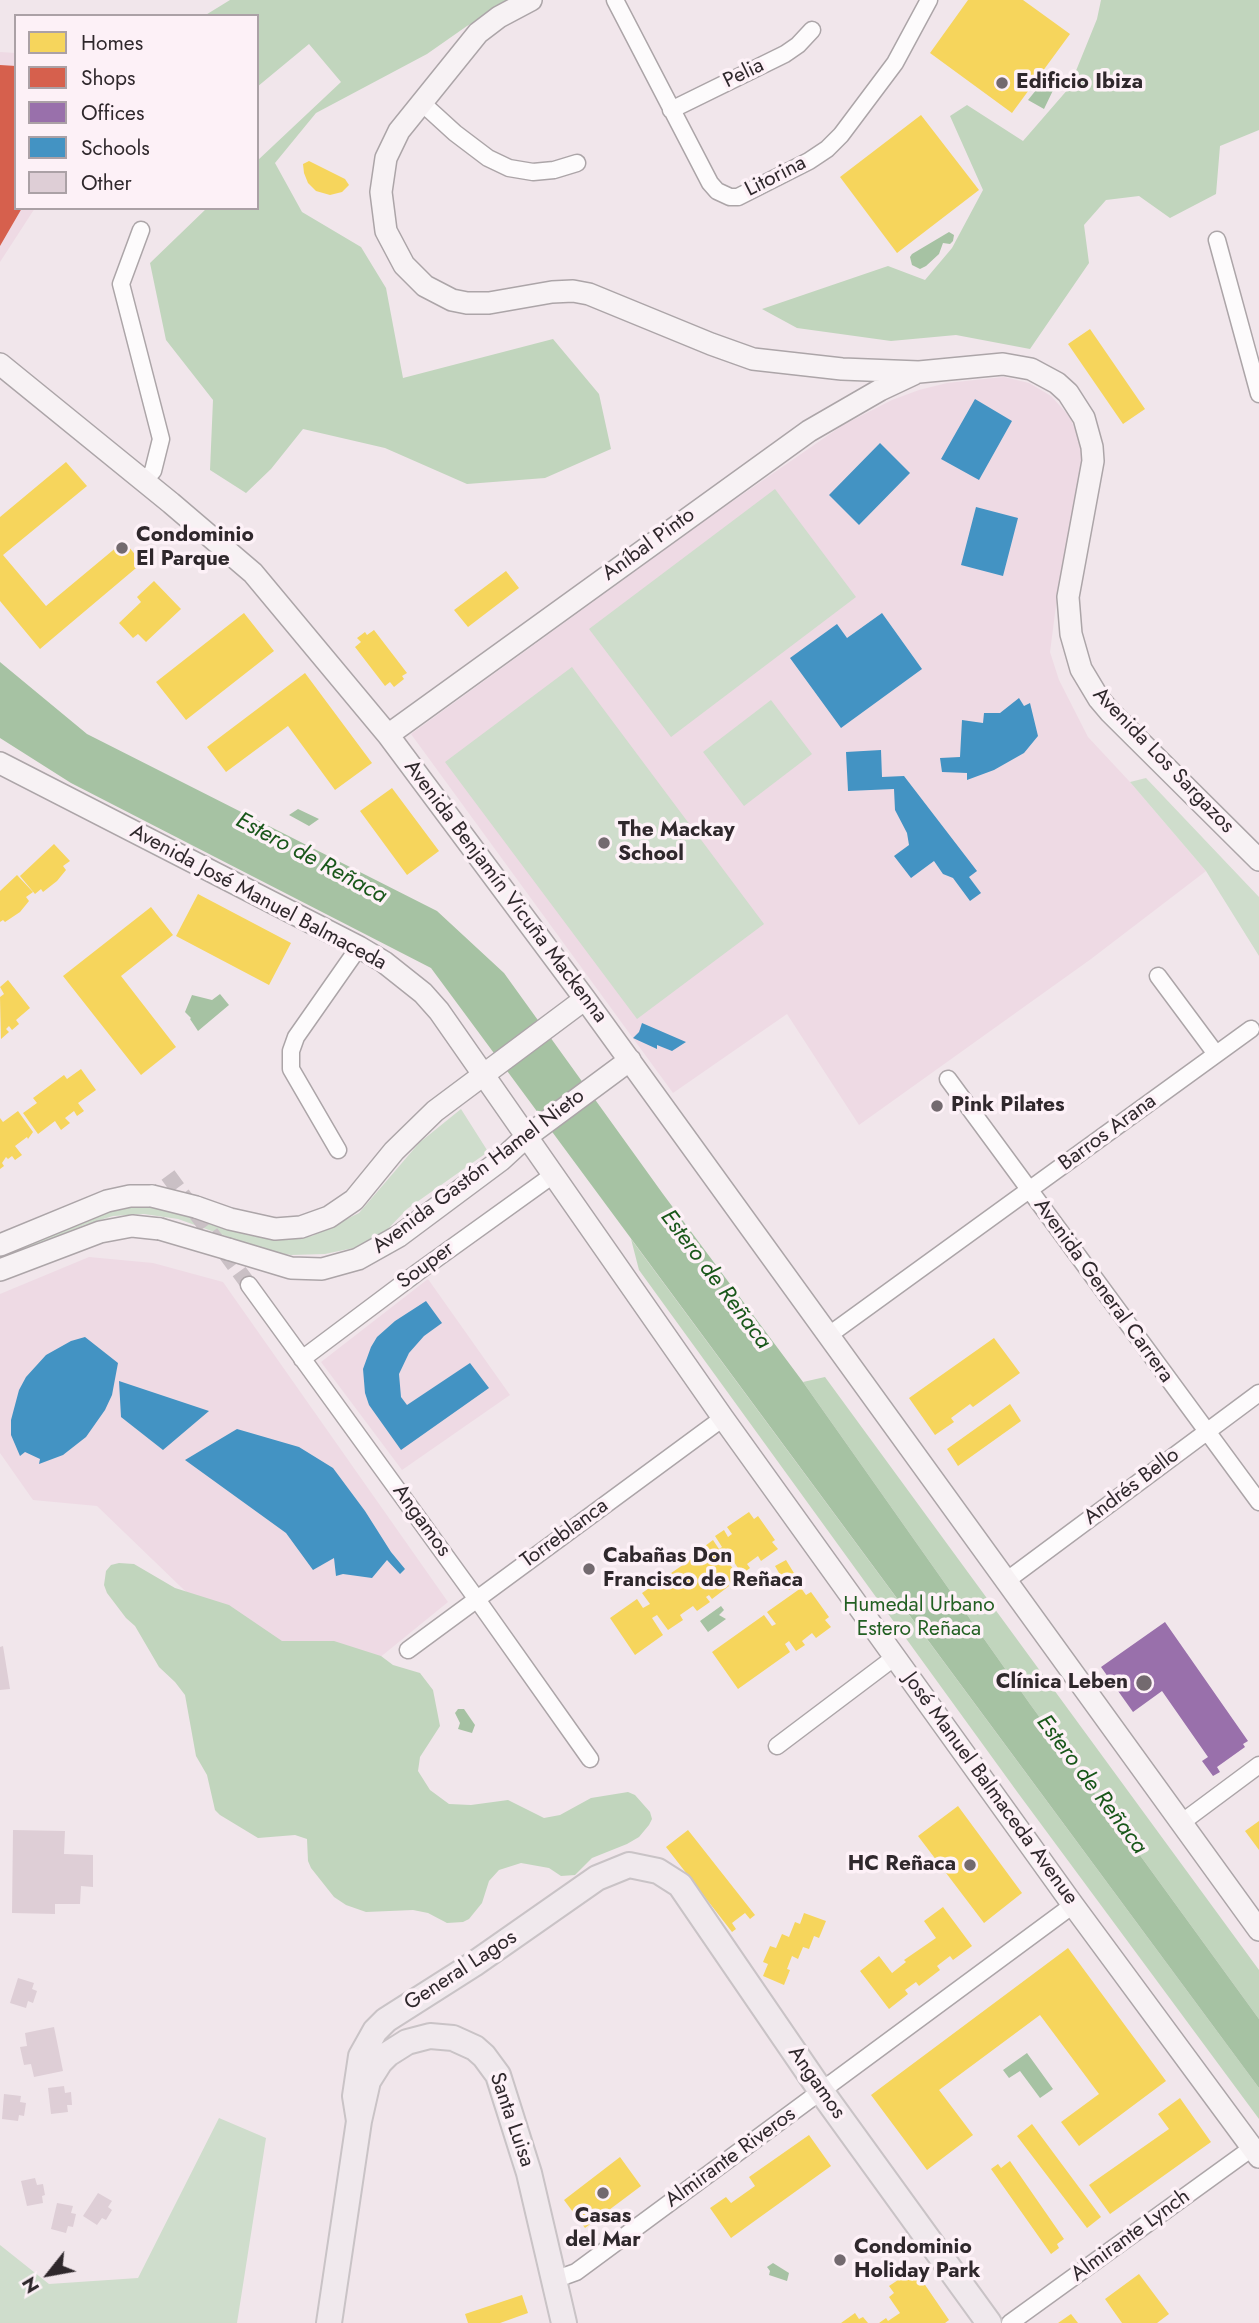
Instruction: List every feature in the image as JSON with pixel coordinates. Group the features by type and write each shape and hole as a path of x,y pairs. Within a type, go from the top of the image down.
{"main road":[{"name":"Avenida Los Sargazos","path":"531,0 499,17 478,33 399,131 386,158 381,192 386,231 413,276 435,293 467,303 489,303 552,292 573,291 589,294 753,359 842,369 919,372 988,364 1017,365 1057,383 1077,405 1090,432 1093,461 1068,597 1071,634 1081,669 1098,699 1110,712 1259,860"},
{"name":"Avenida Benjamín Vicuña Mackenna","path":"0,364 253,573 388,735 630,1060 1006,1581"},
{"name":"Aníbal Pinto","path":"388,735 809,431 880,390 919,372"},
{"name":"Avenida José Manuel Balmaceda","path":"0,763 359,947 384,962 423,993 489,1069 533,1132 553,1175 723,1418"},
{"path":"0,1245 107,1201 130,1196 152,1196 275,1229 301,1227 330,1217 354,1200 394,1151 421,1124 489,1069 585,999"},
{"name":"Avenida Gastón Hamel Nieto","path":"0,1270 108,1230 132,1226 160,1228 291,1268 322,1269 358,1259 399,1236 630,1060"},
{"name":"José Manuel Balmaceda Avenue","path":"723,1418 1255,2153"},
{"path":"1006,1581 1259,1930"},
{"name":"General Lagos","path":"359,2121 355,2096 361,2056 375,2031 398,2012 474,1964 597,1878 629,1865"},
{"name":"Angamos","path":"629,1865 658,1871 680,1885 821,2091 989,2323"},
{"path":"398,2012 430,2036"},
{"name":"Santa Luisa","path":"359,2121 368,2081 388,2053 407,2042 430,2036 453,2038 484,2056 498,2075 512,2112 564,2323"},
{"path":"329,2323 359,2121"}],"street":[{"name":"Litorina","path":"615,0 710,183 723,195 738,197 809,161 841,135 895,63 929,0"},
{"name":"Pelia","path":"671,110 785,54 812,30"},
{"path":"421,102 488,158 509,168 533,172 554,170 577,163"},
{"path":"141,230 121,284 161,439 153,471 144,481"},
{"path":"1217,240 1259,394"},
{"path":"338,1150 291,1069 291,1051 296,1037 359,947"},
{"path":"1158,976 1216,1054"},
{"name":"Barros Arana","path":"829,1335 1251,1029"},
{"name":"Avenida General Carrera","path":"948,1079 1259,1502"},
{"name":"Souper","path":"302,1359 553,1175"},
{"name":"Angamos","path":"248,1285 590,1759"},
{"name":"Andrés Bello","path":"1006,1581 1259,1393"},
{"name":"Torreblanca","path":"408,1650 723,1418"},
{"path":"776,1746 895,1657"},
{"path":"1181,1823 1259,1765"},
{"name":"Almirante Riveros","path":"554,2280 576,2272 1073,1905"},
{"name":"Almirante Lynch","path":"1010,2323 1255,2153"}],"shaded area":[{"path":"230,0 512,0 467,26 427,54 316,113 275,163 302,212 361,247 386,288 403,378 553,339 599,394 611,449 545,478 467,484 385,448 303,429 271,469 246,493 210,470 213,400 166,340 150,263 205,210 259,210 259,159 341,82 309,44 259,85 259,14 207,14"},
{"path":"1101,0 1259,0 1259,130 1220,146 1216,194 1170,218 1139,196 1106,200 1084,225 1089,263 1030,349 956,335 891,341 797,328 762,309 888,266 925,280 952,248 983,190 950,116 967,105 1023,141 1069,88 1097,19"},
{"path":"0,52 14,53 14,210 34,210 0,262"},
{"name":"The Mackay School","path":"1004,377 1029,383 1051,396 1070,417 1081,445 1082,475 1057,598 1050,652 1059,680 1088,737 1206,871 1091,959 859,1125 787,1014 673,1093 411,734 717,512 843,425 892,400 919,390 947,383"},
{"path":"775,489 856,597 671,737 589,629"},
{"name":"The Mackay School","path":"572,667 764,924 637,1019 445,762"},
{"path":"771,700 812,754 744,806 703,752"},
{"path":"1146,778 1259,897 1259,956 1206,871 1130,782"},
{"path":"461,1109 487,1150 485,1154 407,1209 385,1232 358,1247 325,1254 291,1255 268,1251 178,1219 144,1214 113,1216 84,1225 0,1261 0,1254 90,1216 135,1206 171,1210 247,1235 276,1240 312,1236 359,1213 419,1143"},
{"path":"631,1239 1259,2088 1259,2119 1018,1793 639,1270"},
{"path":"89,1257 153,1263 223,1282 448,1602 303,1720 209,1614 97,1506 33,1500 0,1453 0,1294"},
{"path":"428,1279 510,1395 402,1470 321,1362"},
{"path":"825,1377 1259,1970 1259,2019 1030,1704 803,1382"},
{"path":"134,1564 175,1588 229,1605 282,1641 334,1641 381,1656 393,1665 420,1673 433,1690 440,1726 420,1757 418,1771 430,1790 449,1804 471,1805 508,1800 544,1818 560,1815 591,1798 628,1792 635,1795 650,1812 652,1819 639,1837 592,1858 575,1875 561,1876 549,1868 521,1863 499,1870 489,1881 482,1903 469,1919 463,1922 447,1923 428,1913 413,1910 366,1912 346,1905 334,1897 311,1868 307,1839 295,1835 258,1838 215,1810 207,1775 196,1756 185,1695 159,1667 135,1626 107,1593 104,1585 106,1571 111,1565"},
{"path":"219,2118 266,2138 237,2323 0,2323 0,2245 49,2284 138,2278"}],"water":[{"path":"1048,74 1058,80 1044,109 1028,100"},
{"path":"949,232 954,235 953,241 950,244 943,243 939,254 926,266 920,269 912,265 912,254"},
{"name":"Humedal Urbano Estero Reñaca","path":"0,662 87,734 437,911 504,973 803,1382 1030,1704 1259,2019 1259,2088 431,968 71,783 0,738"},
{"path":"298,809 319,819 309,826 289,815"},
{"path":"220,994 229,1005 198,1031 185,1012 192,995 212,1000"},
{"path":"721,1606 724,1610 719,1615 726,1619 708,1632 700,1621"},
{"path":"458,1709 464,1709 475,1725 472,1733 458,1729 460,1723 455,1713"},
{"path":"1027,2053 1053,2089 1040,2098 1020,2071 1009,2078 1003,2070"},
{"path":"773,2263 789,2273 787,2281 769,2275 767,2267"}],"building: Homes":[{"name":"Edificio Ibiza","path":"968,0 1023,0 1070,34 1012,113 930,53"},
{"path":"921,115 979,190 897,253 840,177"},
{"path":"309,161 345,179 349,185 342,192 330,195 316,191 308,183 304,173 303,164"},
{"path":"1090,329 1145,409 1123,424 1068,344"},
{"name":"Condominio El Parque","path":"66,462 87,486 3,555 46,606 124,541 142,563 40,649 0,601 0,517"},
{"path":"506,571 519,588 468,627 454,610"},
{"path":"154,581 181,609 146,642 138,634 133,638 119,623 141,602 137,597"},
{"path":"244,613 274,651 186,720 156,682"},
{"path":"374,630 407,673 394,687 390,682 385,686 355,647 361,642 357,638"},
{"path":"305,673 372,763 335,790 288,726 226,772 207,747"},
{"path":"392,788 439,851 407,875 360,811"},
{"path":"54,844 70,861 63,866 66,870 57,881 43,892 41,889 35,894 20,876"},
{"path":"17,875 33,892 26,897 29,901 20,912 5,922 0,922 0,891"},
{"path":"198,894 291,943 269,985 176,936"},
{"path":"151,907 173,935 121,976 176,1047 141,1075 63,976"},
{"path":"8,980 30,1008 16,1020 19,1024 12,1030 9,1026 6,1029 9,1032 1,1039 0,997 4,994 0,987"},
{"path":"81,1069 96,1090 78,1103 84,1111 77,1116 74,1111 65,1118 70,1123 61,1130 55,1121 38,1134 23,1113 37,1103 33,1098 64,1075 67,1079"},
{"path":"18,1111 33,1132 28,1139 27,1137 15,1146 22,1155 15,1160 12,1156 8,1159 6,1157 2,1163 4,1166 0,1169 0,1118 3,1122"},
{"path":"994,1338 1020,1373 973,1407 970,1404 951,1418 954,1422 935,1435 909,1398"},
{"path":"1010,1404 1021,1421 958,1466 947,1449"},
{"path":"749,1512 754,1519 758,1516 778,1549 761,1561 758,1556 747,1564 750,1568 742,1574 732,1559 728,1562 740,1578 731,1584 729,1580 726,1582 729,1586 712,1599 709,1595 706,1597 710,1602 697,1611 693,1606 680,1615 683,1620 668,1630 657,1615 652,1618 663,1635 635,1655 610,1618 637,1599 643,1608 650,1604 642,1593 693,1558 691,1555 701,1549 704,1553 708,1550 705,1546 713,1540 719,1549 722,1547 715,1536 724,1530 728,1537 732,1534 727,1527"},
{"path":"786,1560 800,1583 789,1590 775,1566"},
{"path":"801,1588 806,1595 811,1592 829,1617 825,1620 831,1627 816,1638 812,1633 802,1641 805,1645 796,1651 789,1641 785,1644 790,1652 738,1689 712,1652 764,1615 772,1626 776,1624 767,1612"},
{"name":"HC Reñaca","path":"958,1806 1022,1893 984,1923 918,1836"},
{"path":"1259,1821 1259,1850 1245,1831"},
{"path":"688,1830 755,1915 750,1919 745,1913 732,1923 736,1929 732,1932 666,1847"},
{"path":"943,1907 972,1946 953,1960 950,1956 937,1966 940,1970 919,1986 916,1982 905,1990 908,1994 889,2009 860,1971 879,1956 892,1973 906,1962 904,1960 936,1938 924,1921"},
{"path":"804,1913 826,1921 819,1938 814,1936 809,1949 803,1947 798,1959 792,1956 784,1985 763,1976 768,1964 763,1962 770,1946 776,1948 782,1934 789,1937 795,1922 800,1924"},
{"path":"1068,1948 1166,2081 1079,2146 1061,2122 1099,2094 1040,2015 939,2090 973,2135 927,2170 871,2095"},
{"path":"1180,2098 1211,2142 1110,2214 1089,2185 1169,2129 1158,2114"},
{"path":"1032,2124 1101,2217 1087,2228 1017,2136"},
{"path":"809,2135 831,2166 731,2238 710,2208 726,2197 731,2203 755,2186 749,2177"},
{"name":"Casas del Mar","path":"620,2157 641,2186 585,2228 564,2200"},
{"path":"1010,2161 1064,2239 1057,2244 1059,2248 1051,2254 991,2169 998,2164 1001,2168"},
{"path":"907,2274 912,2281 919,2276 949,2320 945,2323 879,2323 900,2313 889,2297 894,2293 889,2286"},
{"path":"1139,2274 1169,2314 1157,2323 1122,2323 1105,2299"},
{"path":"522,2295 528,2313 500,2323 468,2323 465,2314"},
{"path":"855,2313 859,2319 863,2317 868,2323 841,2323"},
{"path":"1071,2314 1078,2323 1058,2323"}],"building: Shops":[{"path":"0,65 14,66 14,210 21,210 0,246"}],"building: Offices":[{"path":"1165,1622 1248,1741 1243,1744 1245,1747 1217,1767 1220,1772 1213,1776 1202,1761 1208,1757 1162,1691 1133,1712 1101,1667"}],"building: Schools":[{"path":"975,399 1012,421 979,480 941,459"},
{"path":"880,443 910,473 859,525 829,495"},
{"path":"976,507 1018,518 1003,576 961,565"},
{"path":"882,613 922,669 841,728 790,658 837,624 847,638"},
{"path":"1019,698 1024,706 1030,703 1038,736 1024,753 994,770 967,780 967,773 942,772 940,758 960,757 962,720 983,723 984,713 1000,713"},
{"path":"881,750 882,777 904,776 977,871 969,877 981,893 970,901 953,878 943,874 934,861 911,878 894,856 909,845 907,833 895,810 894,789 848,791 846,752"},
{"path":"642,1023 686,1042 672,1051 657,1045 657,1049 633,1038"},
{"path":"426,1301 442,1323 424,1336 409,1353 399,1374 401,1397 407,1405 470,1363 489,1388 401,1450 369,1405 363,1369 377,1337 395,1321"},
{"path":"85,1337 118,1363 112,1395 105,1410 86,1437 63,1455 39,1464 40,1459 25,1452 20,1456 11,1435 11,1420 19,1390 26,1377 46,1355 71,1341"},
{"path":"119,1381 209,1411 163,1450 121,1417"},
{"path":"237,1429 299,1447 333,1468 405,1569 400,1574 387,1560 372,1578 343,1574 336,1576 334,1558 313,1570 286,1533 185,1460"}],"building: Other":[{"path":"3,1646 10,1689 0,1690 0,1647"},
{"path":"13,1830 65,1831 64,1854 93,1855 93,1887 81,1886 80,1904 55,1904 55,1914 12,1913"},
{"path":"18,1978 34,1983 32,1989 37,1991 33,2003 28,2001 26,2008 10,2003"},
{"path":"54,2027 63,2071 34,2077 31,2064 24,2065 20,2047 27,2046 25,2033"},
{"path":"64,2086 65,2093 71,2092 72,2105 67,2105 68,2112 51,2114 48,2088"},
{"path":"4,2094 21,2096 20,2102 26,2103 24,2116 19,2115 18,2121 2,2119"},
{"path":"35,2178 37,2185 43,2184 43,2203 27,2206 21,2181"},
{"path":"98,2193 112,2201 108,2207 112,2210 106,2220 102,2218 97,2225 83,2216"},
{"path":"57,2203 73,2206 71,2213 76,2214 73,2227 68,2226 66,2233 51,2229"}],"tunnel":[{"path":"168,1175 249,1285"}],"place":[{"name":"Edificio Ibiza","path":"1002,83"},
{"name":"Condominio El Parque","path":"122,548"},
{"name":"The Mackay School","path":"604,843"},
{"name":"Pink Pilates","path":"937,1106"},
{"name":"Cabañas Don Francisco de Reñaca","path":"589,1569"},
{"name":"Clínica Leben","path":"1144,1683"},
{"name":"HC Reñaca","path":"970,1865"},
{"name":"Casas del Mar","path":"603,2193"},
{"name":"Condominio Holiday Park","path":"840,2260"}],"water label":[{"name":"Estero de Reñaca","path":"311,859"},
{"name":"Estero de Reñaca","path":"715,1280"},
{"name":"Estero de Reñaca","path":"1091,1785"}]}
